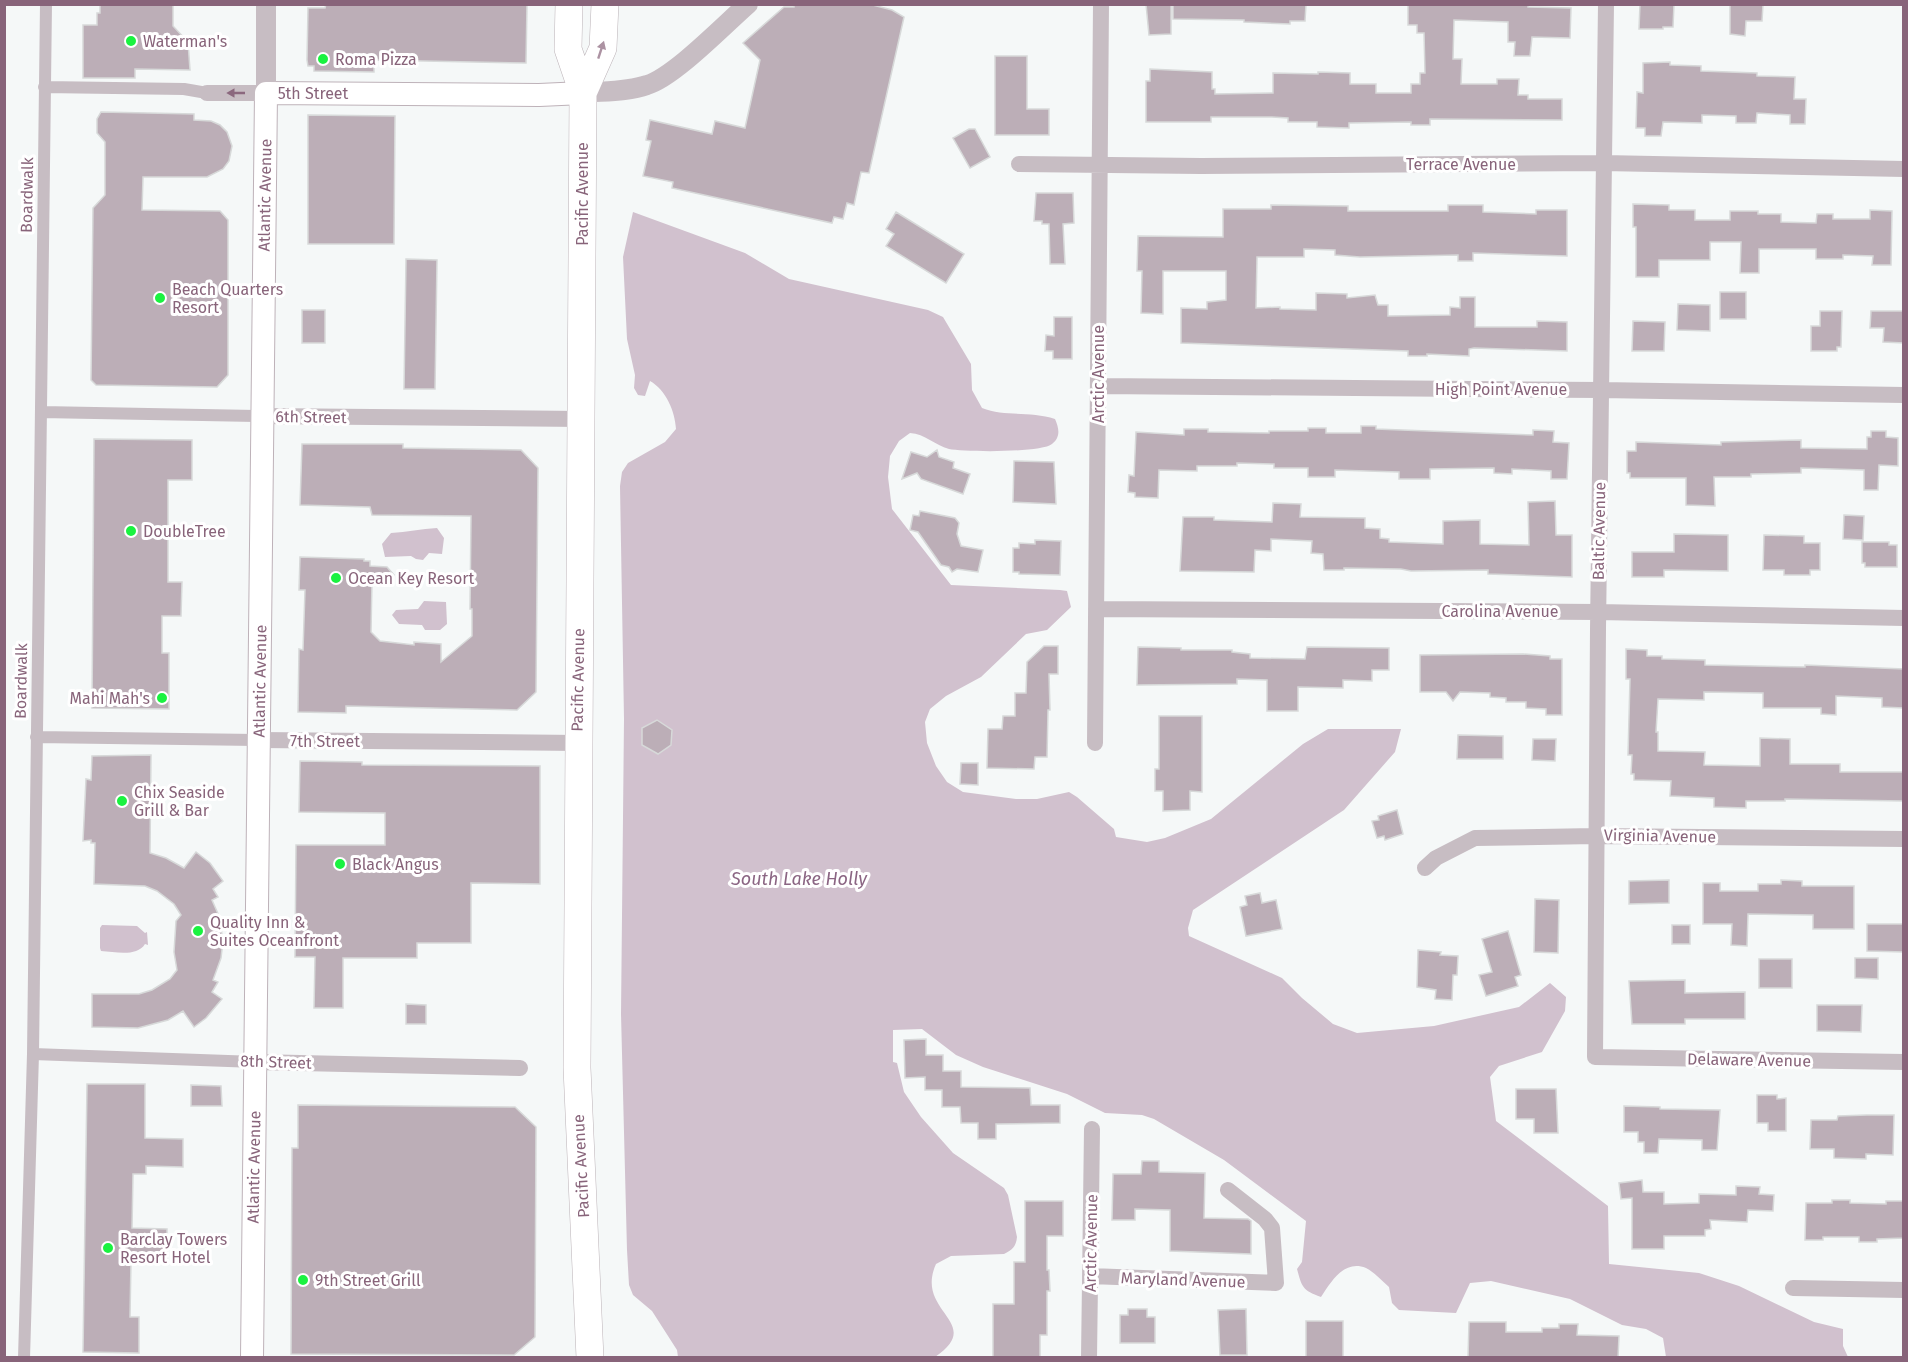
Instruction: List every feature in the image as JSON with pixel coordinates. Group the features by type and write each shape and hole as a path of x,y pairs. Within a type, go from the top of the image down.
{"highway":[{"name":"Pacific Avenue","path":"569,4 568,49 583,93 577,1068 590,1358"},
{"path":"583,93 603,48 605,4"}],"main road":[{"name":"5th Street","path":"266,93 539,95 583,93"},
{"name":"Atlantic Avenue","path":"252,1358 266,93"}],"street":[{"name":"Boardwalk","path":"24,1358 33,1054 46,4"},
{"name":"Atlantic Avenue","path":"266,4 266,93"},
{"path":"583,93 624,90 650,85 667,75 748,4"},
{"name":"Arctic Avenue","path":"1095,743 1101,4"},
{"name":"Baltic Avenue","path":"1595,1057 1606,4"},
{"name":"5th Street","path":"45,87 266,93"},
{"name":"Terrace Avenue","path":"1019,164 1603,163 1904,169"},
{"name":"High Point Avenue","path":"1098,386 1904,395"},
{"name":"6th Street","path":"41,412 581,420"},
{"name":"Carolina Avenue","path":"1096,609 1598,612 1904,618"},
{"name":"7th Street","path":"36,737 578,743"},
{"name":"Virginia Avenue","path":"1425,868 1436,858 1475,838 1596,836 1904,839"},
{"name":"8th Street","path":"33,1054 520,1068"},
{"name":"Delaware Avenue","path":"1595,1057 1904,1062"},
{"name":"Arctic Avenue","path":"1089,1358 1092,1129"},
{"name":"Maryland Avenue","path":"1090,1276 1276,1283 1272,1228 1265,1218 1228,1190"},
{"path":"1793,1288 1904,1290"}],"water":[{"name":"South Lake Holly","path":"633,212 745,253 789,279 928,310 943,317 971,364 972,390 982,408 1055,419 1058,435 1052,444 1045,447 1002,451 957,450 910,433 899,441 890,456 888,477 892,509 951,585 1067,591 1071,607 1047,630 1026,634 981,677 946,696 930,709 925,722 927,743 936,766 947,782 963,792 1016,799 1037,799 1069,792 1114,829 1116,837 1147,842 1165,838 1211,819 1303,744 1328,729 1401,729 1395,752 1344,810 1193,910 1188,928 1189,936 1282,978 1333,1024 1357,1033 1434,1026 1519,1007 1550,983 1566,997 1565,1011 1542,1052 1499,1066 1490,1077 1496,1121 1608,1206 1609,1264 1699,1273 1739,1286 1814,1322 1843,1329 1843,1346 1848,1357 1666,1357 1663,1338 1646,1329 1622,1325 1570,1299 1491,1281 1470,1283 1456,1313 1399,1310 1392,1303 1389,1287 1375,1274 1358,1266 1345,1269 1339,1274 1321,1297 1304,1287 1297,1269 1302,1262 1306,1221 1224,1160 1154,1119 1142,1115 1105,1113 1067,1094 983,1067 956,1055 922,1029 893,1030 893,1062 897,1063 904,1092 921,1117 953,1153 1004,1188 1008,1195 1017,1237 1013,1248 1004,1254 951,1256 936,1264 932,1281 934,1294 952,1325 954,1335 949,1345 935,1357 678,1357 677,1350 652,1311 633,1295 629,1285 627,1250 621,1014 624,719 620,486 622,472 628,463 665,442 676,429 672,408 656,385 650,381 645,396 638,395 634,388 635,375 627,339 623,257"},
{"path":"437,528 444,538 442,554 429,553 423,560 411,556 385,557 382,544 391,533"},
{"path":"424,601 446,602 447,624 440,630 425,630 422,625 399,624 392,615 396,610 418,609"},
{"path":"102,925 137,926 145,933 147,932 148,945 145,944 132,952 101,951 100,928"}],"building":[{"name":"Waterman's","path":"100,4 173,4 173,26 188,42 190,70 135,69 135,78 83,78 83,25 97,25"},
{"path":"326,4 527,4 526,63 374,60 374,72 314,71 314,66 308,66 307,60 308,8 325,8"},
{"path":"794,4 869,4 892,10 904,17 869,173 861,172 854,205 847,203 843,219 834,217 832,223 672,188 673,182 643,176 651,141 646,140 650,120 712,134 715,121 745,128 760,60 743,43 784,7 794,7"},
{"path":"1146,4 1171,4 1171,34 1149,35"},
{"path":"1173,4 1306,4 1305,21 1290,21 1290,24 1244,22 1244,20 1173,19"},
{"path":"1408,4 1528,4 1528,7 1571,8 1570,38 1532,37 1530,56 1514,56 1515,42 1508,42 1508,22 1454,20 1453,59 1462,59 1461,84 1497,84 1497,79 1519,79 1518,95 1528,95 1528,99 1562,99 1562,120 1430,119 1430,125 1411,125 1411,122 1349,123 1349,128 1317,127 1317,122 1288,122 1288,118 1272,117 1211,117 1211,122 1146,122 1146,81 1150,81 1150,69 1212,72 1212,89 1215,89 1215,94 1273,93 1273,73 1318,74 1318,72 1350,73 1350,84 1376,84 1376,93 1411,93 1411,84 1420,84 1420,73 1425,73 1424,33 1417,33 1417,25 1408,25"},
{"path":"1640,4 1674,4 1673,27 1639,29"},
{"path":"1730,4 1763,4 1762,21 1746,21 1745,36 1730,34"},
{"path":"995,56 1027,56 1027,109 1049,109 1049,135 995,135"},
{"path":"1670,62 1670,65 1701,66 1701,71 1795,77 1794,99 1806,99 1805,124 1790,124 1790,115 1757,113 1756,123 1736,123 1736,116 1702,115 1702,123 1663,122 1661,136 1645,136 1645,128 1636,128 1637,92 1643,93 1643,63"},
{"name":"Beach Quarters Resort","path":"101,112 194,114 194,120 211,121 220,125 227,132 232,146 229,161 223,169 207,177 143,177 142,210 220,211 228,220 228,375 217,387 96,385 91,380 93,208 105,195 105,142 97,133 97,119"},
{"path":"308,115 395,116 394,244 308,244"},
{"path":"969,129 975,129 990,157 970,168 953,138"},
{"path":"1036,193 1073,193 1074,223 1063,224 1065,264 1050,264 1049,224 1034,221"},
{"path":"1633,204 1669,205 1669,210 1695,210 1695,220 1730,220 1730,211 1758,211 1758,214 1781,214 1781,222 1816,223 1817,214 1833,214 1833,219 1870,219 1870,210 1892,211 1891,265 1872,265 1873,256 1843,255 1843,259 1816,259 1816,249 1759,249 1759,273 1740,273 1741,242 1710,242 1710,260 1659,260 1659,277 1636,277 1636,227 1633,227"},
{"path":"1271,205 1348,206 1348,211 1448,211 1448,205 1483,205 1483,212 1536,214 1536,210 1567,210 1567,256 1473,253 1473,261 1458,261 1458,255 1360,257 1335,255 1335,250 1304,249 1304,257 1257,257 1256,308 1316,310 1316,293 1347,294 1347,298 1375,295 1378,305 1388,305 1388,316 1450,315 1450,307 1460,308 1460,297 1475,297 1475,327 1537,327 1537,321 1567,322 1567,351 1474,348 1469,349 1469,356 1427,354 1427,356 1408,356 1408,351 1181,343 1181,308 1207,309 1207,302 1226,300 1226,271 1163,271 1163,314 1141,313 1142,271 1137,271 1138,236 1223,237 1223,209 1271,209"},
{"path":"896,212 964,254 946,283 886,246 894,234 886,229"},
{"path":"406,259 437,260 435,389 404,389"},
{"path":"1720,292 1746,292 1746,319 1720,319"},
{"path":"1678,304 1710,305 1710,331 1677,330"},
{"path":"302,310 325,310 325,343 302,343"},
{"path":"1820,311 1842,311 1841,347 1837,347 1837,351 1811,351 1811,326 1820,326"},
{"path":"1871,311 1904,311 1904,343 1883,342 1884,328 1870,328"},
{"path":"1054,317 1072,317 1072,359 1053,359 1053,351 1045,351 1046,335 1054,336"},
{"path":"1633,321 1665,322 1664,351 1632,351"},
{"path":"1361,426 1376,426 1376,429 1533,435 1533,430 1554,431 1553,442 1569,443 1567,479 1551,479 1551,471 1512,469 1512,474 1494,473 1494,468 1430,469 1430,479 1399,479 1399,472 1335,470 1335,477 1308,477 1308,468 1274,468 1274,464 1237,463 1237,466 1197,466 1197,471 1159,470 1158,498 1135,497 1135,493 1128,492 1129,475 1134,476 1136,432 1184,435 1184,429 1208,429 1208,432 1269,433 1269,431 1308,431 1308,428 1326,428 1326,433 1361,433"},
{"path":"1871,431 1886,431 1886,437 1898,438 1898,466 1879,465 1878,490 1864,490 1864,470 1801,468 1801,473 1714,477 1715,506 1686,505 1686,478 1630,478 1630,473 1627,473 1627,451 1636,451 1636,442 1721,445 1721,442 1801,440 1801,448 1867,449 1867,437 1871,437"},
{"name":"DoubleTree","path":"94,439 192,440 192,480 168,480 168,582 182,582 181,616 162,616 162,653 169,653 169,709 92,708"},
{"name":"Ocean Key Resort","path":"302,444 403,444 403,448 521,450 538,468 536,692 517,710 346,706 346,713 298,712 299,649 303,650 305,590 299,590 300,557 364,559 364,561 370,561 370,566 387,567 394,575 386,582 372,581 371,632 380,641 414,645 414,642 441,644 441,662 472,636 471,516 372,515 370,507 300,505"},
{"path":"937,450 939,457 954,462 953,468 970,474 963,494 921,479 917,473 902,479 911,452 927,457"},
{"path":"1014,461 1054,462 1056,504 1013,502"},
{"path":"1555,501 1556,535 1572,535 1572,577 1488,574 1488,570 1411,571 1344,568 1344,570 1324,570 1323,554 1311,553 1312,541 1271,539 1271,551 1255,550 1254,572 1180,571 1183,517 1272,522 1273,503 1301,504 1300,517 1365,518 1365,528 1380,529 1380,538 1389,539 1389,542 1443,544 1443,521 1480,520 1480,544 1529,545 1528,502"},
{"path":"920,511 955,518 959,523 957,534 961,546 983,550 978,572 957,569 952,572 949,567 941,565 918,532 910,530 913,515 919,516"},
{"path":"1844,515 1864,516 1863,540 1843,539"},
{"path":"1674,534 1728,535 1728,571 1664,570 1664,577 1632,577 1632,552 1674,552"},
{"path":"1764,535 1804,536 1804,543 1820,543 1820,570 1810,570 1810,575 1784,575 1784,570 1763,570"},
{"path":"1035,540 1061,541 1060,575 1013,572 1013,548 1019,548 1019,543 1035,544"},
{"path":"1862,542 1889,542 1889,545 1897,545 1897,567 1865,567 1865,563 1862,563"},
{"path":"1044,646 1058,646 1058,674 1049,674 1050,710 1048,710 1047,757 1035,757 1034,769 987,768 988,729 1002,729 1003,716 1015,716 1015,693 1026,693 1027,662"},
{"path":"1138,647 1232,650 1232,652 1250,654 1250,658 1305,659 1307,647 1389,648 1389,670 1372,670 1372,681 1343,680 1343,688 1298,687 1298,711 1267,711 1267,680 1237,679 1237,684 1137,685"},
{"path":"1626,649 1647,650 1647,656 1662,656 1662,659 1705,660 1705,665 1805,667 1805,665 1904,669 1904,708 1882,707 1882,698 1836,696 1836,715 1821,714 1821,708 1763,708 1763,693 1704,692 1704,700 1658,699 1656,732 1658,732 1658,751 1705,752 1704,765 1760,766 1760,738 1790,739 1790,764 1840,764 1840,772 1904,772 1904,801 1785,799 1785,801 1746,801 1746,808 1714,807 1714,798 1670,796 1671,781 1634,780 1634,774 1631,774 1632,755 1628,755 1630,679 1626,679"},
{"path":"1523,654 1562,659 1562,715 1546,715 1546,709 1526,708 1526,702 1506,702 1506,698 1490,697 1490,693 1460,692 1453,701 1446,692 1420,692 1420,655"},
{"path":"1159,716 1202,716 1202,792 1190,791 1190,810 1163,811 1163,791 1155,791 1155,769 1159,769"},
{"path":"657,720 672,730 671,745 658,754 642,745 642,728"},
{"path":"1458,735 1503,736 1503,759 1457,759"},
{"path":"1533,739 1556,739 1555,761 1532,760"},
{"name":"Quality Inn & Suites Oceanfront","path":"151,755 150,853 166,858 184,868 196,852 210,863 223,881 213,889 218,897 212,900 219,916 223,941 221,958 213,980 218,982 212,992 222,999 206,1018 194,1027 183,1011 168,1020 138,1028 92,1027 92,994 139,994 152,990 170,979 177,970 174,952 176,921 181,915 174,904 157,891 145,886 94,884 95,843 91,843 91,840 83,841 86,779 91,780 92,756"},
{"path":"300,761 362,762 362,765 540,766 540,884 471,883 471,943 417,943 417,958 343,958 343,1008 314,1008 315,957 295,957 296,845 385,845 385,813 299,812"},
{"path":"961,763 978,763 978,785 960,784"},
{"path":"1397,810 1403,834 1385,840 1384,836 1377,838 1372,821 1379,820 1378,816"},
{"path":"1669,880 1669,903 1629,904 1629,881"},
{"path":"1781,880 1802,881 1802,886 1854,886 1854,929 1813,929 1813,915 1748,914 1747,946 1731,945 1732,924 1703,924 1703,883 1720,883 1720,891 1758,891 1758,884 1781,884"},
{"path":"1260,893 1262,903 1276,900 1282,929 1246,936 1240,907 1247,905 1245,896"},
{"path":"1535,899 1559,900 1558,953 1534,952"},
{"path":"1867,924 1904,924 1904,952 1867,951"},
{"path":"1672,925 1690,925 1690,944 1672,944"},
{"path":"1508,931 1521,975 1515,977 1518,986 1486,996 1479,975 1492,972 1482,939"},
{"path":"1418,950 1458,956 1457,975 1453,975 1452,1000 1435,999 1436,990 1417,987"},
{"path":"1855,958 1878,958 1878,979 1855,978"},
{"path":"1759,959 1792,959 1792,988 1759,988"},
{"path":"1685,980 1685,993 1745,992 1745,1019 1685,1019 1685,1024 1632,1024 1629,981"},
{"path":"406,1004 426,1005 426,1024 406,1024"},
{"path":"1817,1005 1862,1005 1861,1032 1817,1031"},
{"path":"926,1039 926,1055 943,1055 943,1071 961,1071 961,1087 1030,1088 1031,1105 1060,1105 1060,1123 996,1124 996,1139 978,1139 978,1123 961,1123 960,1107 942,1107 942,1090 925,1090 925,1077 905,1078 904,1040"},
{"name":"Barclay Towers Resort Hotel","path":"87,1084 145,1084 145,1138 183,1139 183,1167 146,1166 146,1174 133,1174 132,1228 167,1229 167,1262 131,1261 130,1317 139,1317 139,1353 83,1352"},
{"path":"191,1085 221,1086 222,1106 191,1106"},
{"path":"1516,1089 1556,1089 1558,1133 1534,1133 1534,1119 1516,1119"},
{"path":"1757,1095 1777,1095 1777,1099 1786,1098 1786,1131 1768,1131 1768,1123 1757,1123"},
{"path":"298,1105 515,1107 536,1127 535,1337 514,1355 291,1354 292,1148 298,1148"},
{"path":"1624,1106 1720,1110 1717,1150 1702,1150 1702,1140 1659,1139 1658,1153 1644,1153 1644,1142 1638,1142 1638,1132 1624,1132"},
{"path":"1894,1115 1893,1155 1866,1154 1866,1159 1834,1158 1834,1149 1810,1149 1811,1120 1837,1120 1838,1116"},
{"path":"1142,1161 1159,1161 1159,1172 1205,1173 1204,1218 1248,1219 1251,1221 1251,1254 1170,1251 1170,1210 1135,1209 1135,1220 1112,1220 1113,1174 1141,1174"},
{"path":"1642,1180 1643,1192 1664,1192 1664,1204 1699,1203 1699,1194 1736,1195 1736,1186 1760,1187 1759,1194 1774,1195 1773,1211 1748,1210 1747,1222 1710,1220 1711,1229 1705,1230 1705,1236 1664,1236 1664,1249 1632,1249 1632,1198 1621,1199 1619,1183"},
{"path":"1832,1200 1886,1204 1886,1201 1904,1201 1904,1238 1877,1239 1877,1242 1859,1242 1859,1237 1823,1237 1823,1240 1805,1240 1806,1203 1832,1203"},
{"path":"1025,1201 1063,1201 1063,1236 1047,1236 1047,1270 1049,1270 1050,1291 1047,1291 1047,1335 1040,1335 1040,1358 993,1358 993,1304 1014,1304 1014,1262 1025,1262"},
{"path":"1128,1309 1147,1309 1147,1317 1155,1317 1155,1343 1120,1343 1120,1315 1128,1315"},
{"path":"1246,1309 1247,1355 1220,1355 1218,1310"},
{"path":"1306,1321 1343,1321 1343,1358 1306,1358"},
{"path":"1469,1322 1506,1322 1506,1332 1542,1332 1542,1328 1559,1328 1559,1324 1578,1324 1577,1335 1619,1336 1618,1358 1468,1358"}],"place":[{"name":"Waterman's","path":"131,41"},
{"name":"Roma Pizza","path":"323,59"},
{"name":"Beach Quarters Resort","path":"160,298"},
{"name":"DoubleTree","path":"131,531"},
{"name":"Ocean Key Resort","path":"336,578"},
{"name":"Mahi Mah's","path":"162,698"},
{"name":"Chix Seaside Grill & Bar","path":"122,801"},
{"name":"Black Angus","path":"340,864"},
{"name":"Quality Inn & Suites Oceanfront","path":"198,931"},
{"name":"Barclay Towers Resort Hotel","path":"108,1248"},
{"name":"9th Street Grill","path":"303,1280"}]}
